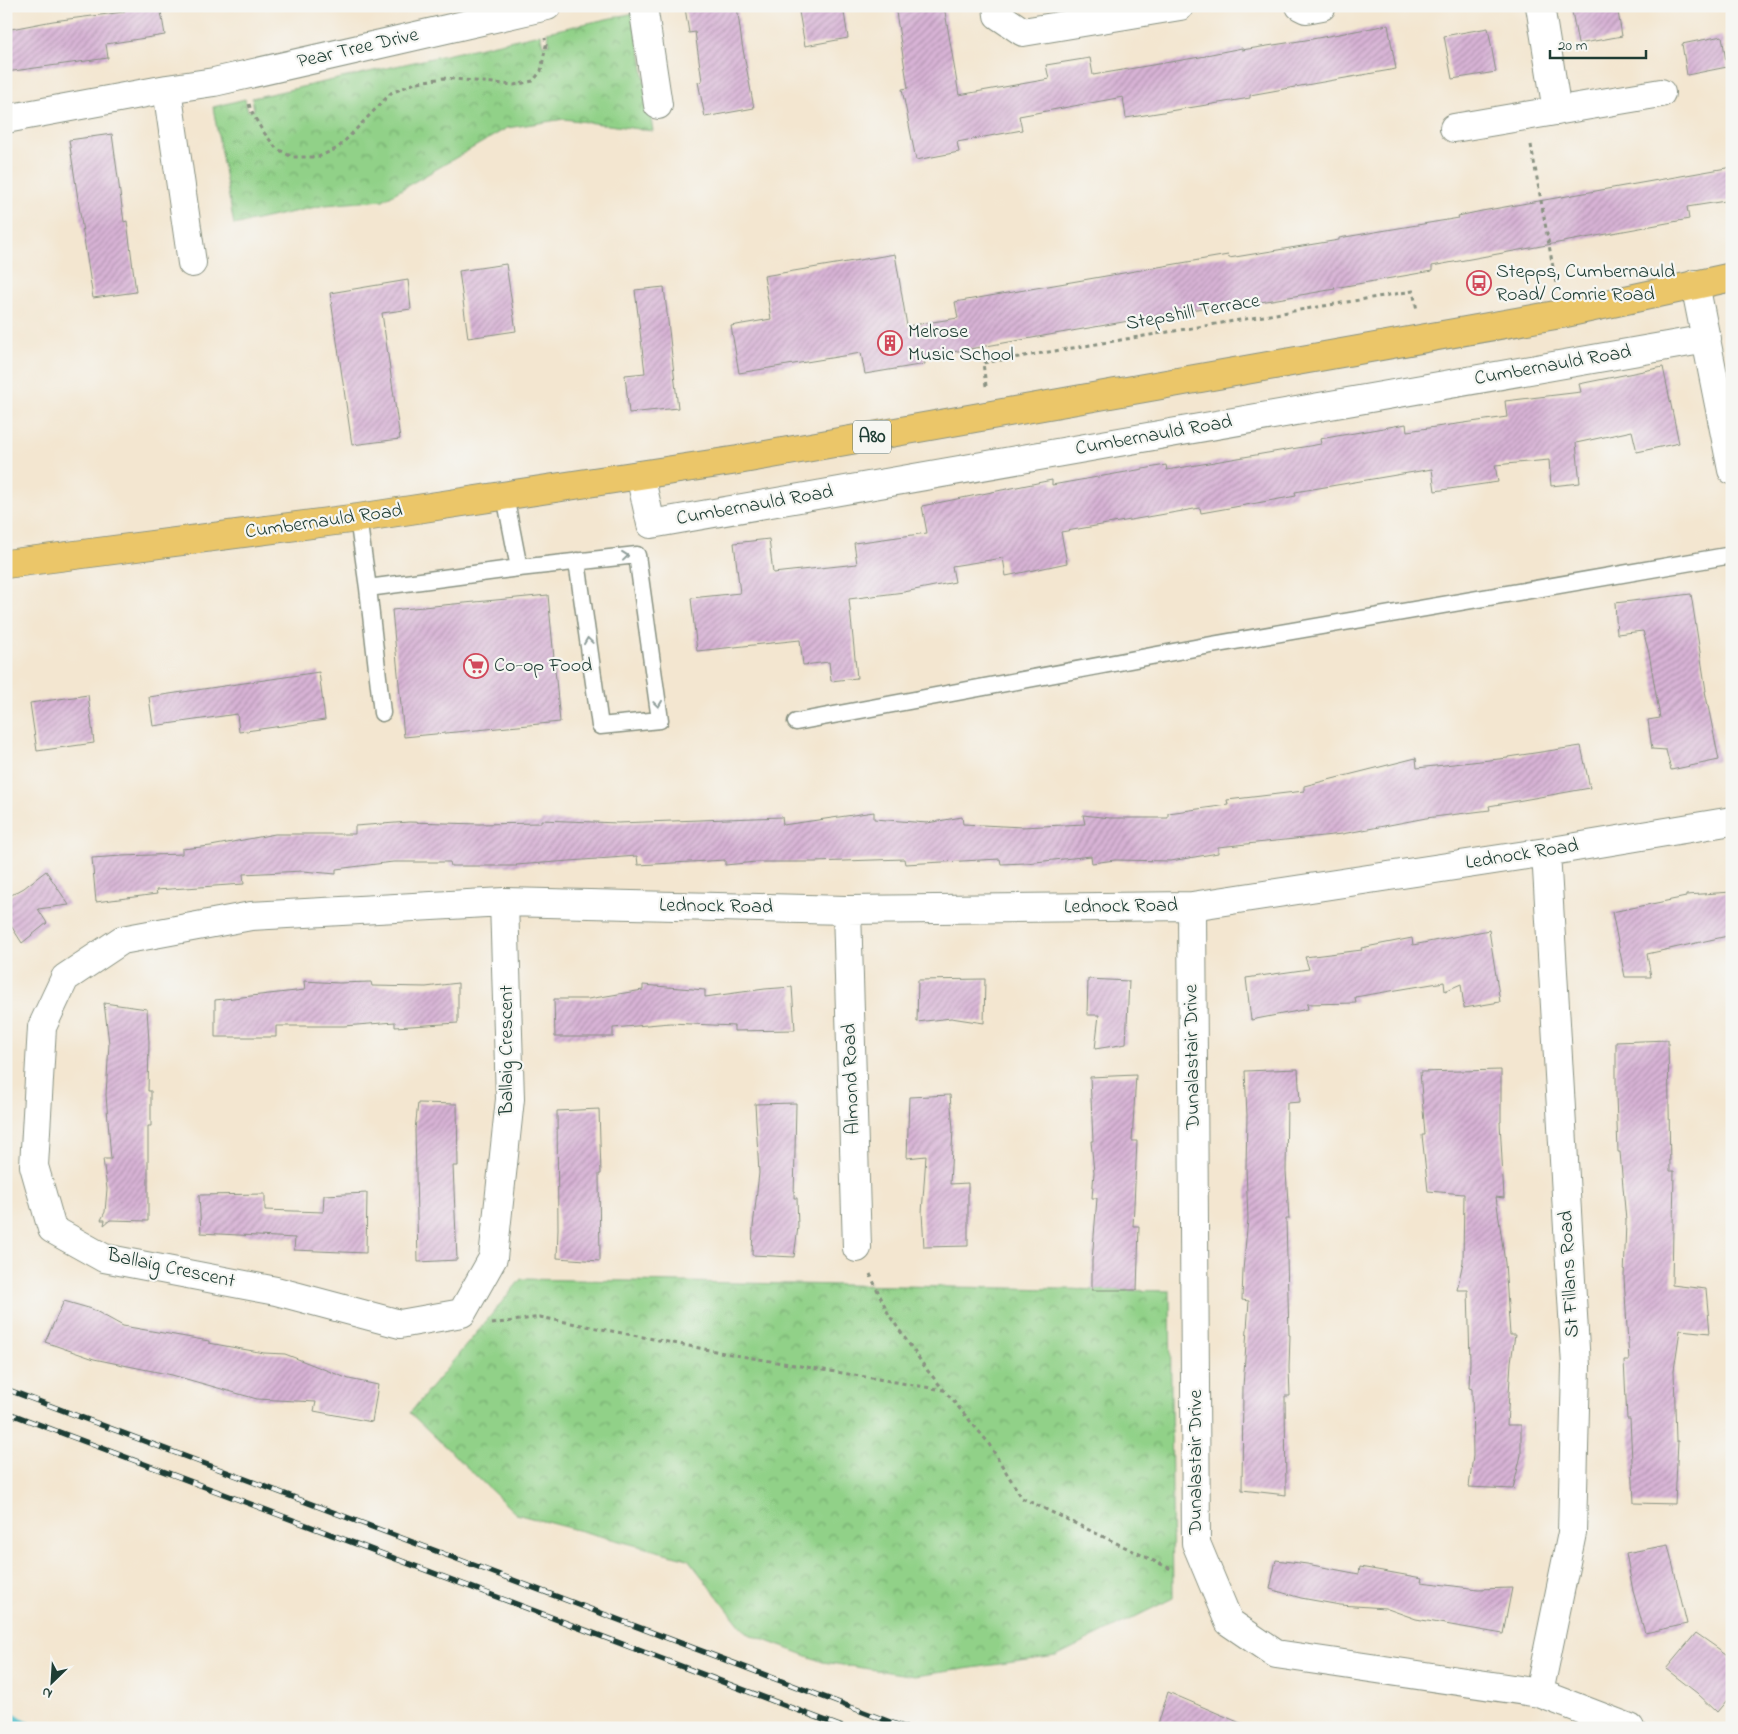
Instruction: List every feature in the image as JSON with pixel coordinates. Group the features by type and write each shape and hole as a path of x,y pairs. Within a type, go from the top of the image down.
{"main road":[{"name":"Cumbernauld Road","path":"6,564 358,518 748,459 1561,314 1732,276"}],"street":[{"path":"643,6 658,105"},
{"path":"997,6 998,14 1023,32 1180,6"},
{"path":"1300,6 1306,9 1322,6"},
{"path":"1540,6 1557,111"},
{"name":"Pear Tree Drive","path":"6,119 214,82 544,7"},
{"path":"167,89 192,263"},
{"path":"1454,128 1661,94"},
{"path":"1695,284 1732,470"},
{"name":"Cumbernauld Road","path":"640,475 651,524 1707,338"},
{"name":"Lednock Road","path":"504,902 847,910 1192,906 1546,852 1732,821"},
{"name":"St Fillans Road","path":"1539,1693 1572,1533 1576,1366 1546,852"},
{"name":"Ballaig Crescent","path":"504,902 509,1108 493,1258 462,1313 400,1324 276,1291 104,1258 52,1228 34,1166 42,1027 65,978 122,940 251,916 504,902"},
{"name":"Dunalastair Drive","path":"1192,906 1196,1543 1229,1622 1276,1654 1539,1693 1630,1728"},
{"name":"Almond Road","path":"847,910 857,1248"}],"lane":[{"path":"505,496 519,568"},
{"path":"358,518 382,713"},
{"path":"368,588 519,568 637,555 660,720 600,726 577,562"},
{"path":"796,722 1200,648 1732,555"}],"path":[{"path":"242,76 251,111 262,130 276,148 292,157 318,157 338,148 391,93 418,82 444,78 514,85 533,81 541,72 546,45 544,7"},
{"path":"1526,116 1561,314"},
{"name":"Stepshill Terrace","path":"990,416 983,363 1412,291 1424,338"},
{"path":"857,1248 890,1315 927,1370 987,1441 1022,1498 1164,1565 1217,1594"},
{"path":"462,1313 492,1325 540,1317 735,1354 944,1390"}],"green space":[{"path":"634,13 653,131 564,119 507,128 383,200 325,205 234,225 213,107 245,99 248,111 254,110 252,98 540,34 543,45 550,44 547,32"},
{"path":"521,1279 1170,1291 1173,1598 1056,1656 915,1676 823,1662 746,1633 688,1559 516,1514 410,1413"}],"building":[{"path":"124,6 160,6 165,35 106,44 108,58 6,72 6,30 53,21 124,12"},
{"path":"737,6 754,108 705,117 698,82 702,81 695,32 689,33 685,8"},
{"path":"798,6 843,6 848,38 805,46"},
{"path":"895,6 944,6 959,95 1049,79 1046,65 1090,58 1093,75 1242,48 1242,50 1312,39 1388,25 1396,69 1250,95 1250,98 1126,118 1123,97 1019,116 1022,130 957,142 959,152 916,160 902,89 908,88"},
{"path":"1571,6 1617,6 1622,36 1578,44"},
{"path":"1488,28 1496,72 1452,79 1444,36"},
{"path":"1722,36 1727,67 1687,75 1682,44"},
{"path":"112,134 124,222 127,221 136,292 93,298 69,140"},
{"path":"1732,167 1732,200 1687,207 1689,219 1432,266 1432,271 1335,289 1249,304 1248,300 924,357 925,364 865,374 861,353 739,373 731,326 771,319 764,276 895,254 907,326 958,318 955,302 1228,255 1229,258 1339,240 1339,238 1459,218 1458,216 1482,211"},
{"path":"506,264 516,331 468,338 459,271"},
{"path":"408,280 411,309 382,313 400,439 352,445 330,293"},
{"path":"664,287 678,408 629,413 625,375 645,373 635,290"},
{"path":"1663,367 1679,443 1637,452 1632,431 1576,443 1580,483 1551,486 1549,460 1495,465 1498,482 1435,491 1432,469 1295,492 1296,496 1201,513 1200,508 1061,532 1067,563 1006,576 1003,558 952,566 955,582 904,592 849,599 857,678 831,681 829,662 803,665 800,640 697,651 691,598 740,593 734,543 769,539 773,573 857,564 854,543 927,533 922,506 1052,480 1052,485 1166,465 1167,470 1321,444 1320,439 1406,424 1407,431 1507,417 1505,401 1581,392 1579,384"},
{"path":"1691,594 1705,691 1719,760 1671,770 1666,750 1652,749 1648,720 1660,718 1649,653 1643,631 1617,634 1615,603"},
{"name":"Co-op Food","path":"548,595 560,722 404,737 392,610"},
{"path":"319,672 325,720 239,732 237,714 153,726 149,697"},
{"path":"88,695 94,743 37,751 30,703"},
{"path":"1581,746 1590,788 1489,806 1490,810 1426,818 1342,834 1218,847 1218,853 1171,861 1115,860 1092,863 1091,856 1001,864 1000,859 905,864 904,859 756,862 725,865 725,860 638,865 637,856 517,866 451,866 450,862 393,862 336,869 336,874 303,871 243,874 244,884 156,890 157,894 96,902 92,858 182,854 182,849 211,846 275,834 355,834 355,826 409,822 479,824 541,823 541,820 618,823 782,817 783,825 874,812 874,819 927,823 962,817 963,824 1022,827 1085,824 1083,815 1110,818 1168,818 1168,813 1228,805 1227,800 1304,791 1304,786 1416,758 1417,768 1508,758"},
{"path":"46,871 69,905 38,909 47,923 22,943 6,918 6,898 24,888"},
{"path":"1732,892 1732,935 1647,954 1651,977 1625,977 1612,912 1686,897 1686,895"},
{"path":"1489,930 1500,1002 1464,1008 1461,984 1445,991 1444,982 1355,997 1356,1003 1307,1004 1308,1009 1251,1020 1246,978 1309,969 1305,957 1362,950 1361,948 1412,938 1413,945"},
{"path":"985,979 984,1023 951,1018 917,1022 918,980"},
{"path":"1088,979 1129,981 1126,1044 1095,1049 1099,1015 1087,1015"},
{"path":"304,981 371,982 372,986 426,987 458,983 458,1023 395,1027 395,1022 344,1026 276,1026 276,1037 215,1037 215,1000 305,990"},
{"path":"643,985 705,990 705,997 792,987 795,1030 734,1031 734,1026 670,1023 613,1028 613,1037 555,1037 554,999 588,999 643,990"},
{"path":"104,1003 147,1009 149,1042 148,1091 151,1091 151,1126 148,1126 148,1221 110,1220 104,1225 105,1220 101,1220 105,1212 107,1189 103,1159 111,1159 106,1095 109,1043"},
{"path":"1668,1040 1670,1171 1674,1171 1672,1285 1706,1289 1710,1333 1680,1330 1674,1370 1676,1441 1678,1441 1675,1504 1634,1503 1630,1419 1627,1419 1624,1361 1629,1361 1624,1277 1626,1221 1620,1152 1618,1152 1616,1042"},
{"path":"1298,1069 1300,1102 1287,1103 1286,1171 1289,1219 1286,1219 1290,1396 1285,1396 1286,1495 1242,1490 1243,1387 1249,1301 1242,1300 1248,1219 1245,1071"},
{"path":"1501,1070 1500,1122 1504,1198 1496,1197 1505,1263 1510,1335 1515,1335 1511,1362 1507,1425 1521,1425 1521,1455 1513,1489 1469,1487 1473,1456 1472,1389 1469,1388 1468,1290 1457,1290 1463,1262 1464,1194 1428,1191 1422,1135 1425,1135 1420,1072"},
{"path":"1136,1075 1132,1141 1137,1141 1133,1226 1139,1226 1137,1290 1092,1290 1092,1261 1097,1198 1092,1198 1094,1172 1091,1141 1093,1141 1090,1077"},
{"path":"950,1095 953,1129 950,1184 968,1183 968,1246 924,1247 922,1213 926,1156 907,1158 909,1097"},
{"path":"418,1103 457,1104 458,1166 453,1166 457,1260 418,1262 415,1130"},
{"path":"796,1103 794,1198 797,1198 798,1227 794,1257 752,1255 759,1173 755,1104"},
{"path":"599,1109 601,1174 599,1174 600,1261 557,1258 557,1111"},
{"path":"367,1193 366,1253 294,1250 295,1238 201,1233 199,1195 265,1194 265,1210 323,1212 324,1195"},
{"path":"64,1301 92,1309 123,1326 264,1353 285,1354 349,1379 378,1385 372,1422 314,1411 316,1402 257,1399 172,1375 94,1359 45,1342"},
{"path":"1668,1545 1687,1624 1645,1633 1633,1591 1626,1553"},
{"path":"1276,1560 1359,1574 1360,1567 1422,1578 1421,1582 1478,1589 1512,1588 1503,1634 1416,1619 1385,1608 1340,1605 1301,1598 1270,1589"},
{"path":"1696,1633 1726,1654 1732,1662 1732,1694 1717,1712 1697,1693 1666,1669"},
{"path":"1168,1692 1252,1728 1157,1728"}],"waterway":[{"path":"6,1713 29,1728"}],"railway":[{"path":"6,1389 906,1728"},
{"path":"6,1412 845,1728"}],"place":[{"name":"Stepps, Cumbernauld Road/ Comrie Road","path":"1479,283"},
{"name":"Melrose Music School","path":"890,343"},
{"name":"Co-op Food","path":"476,666"}]}
